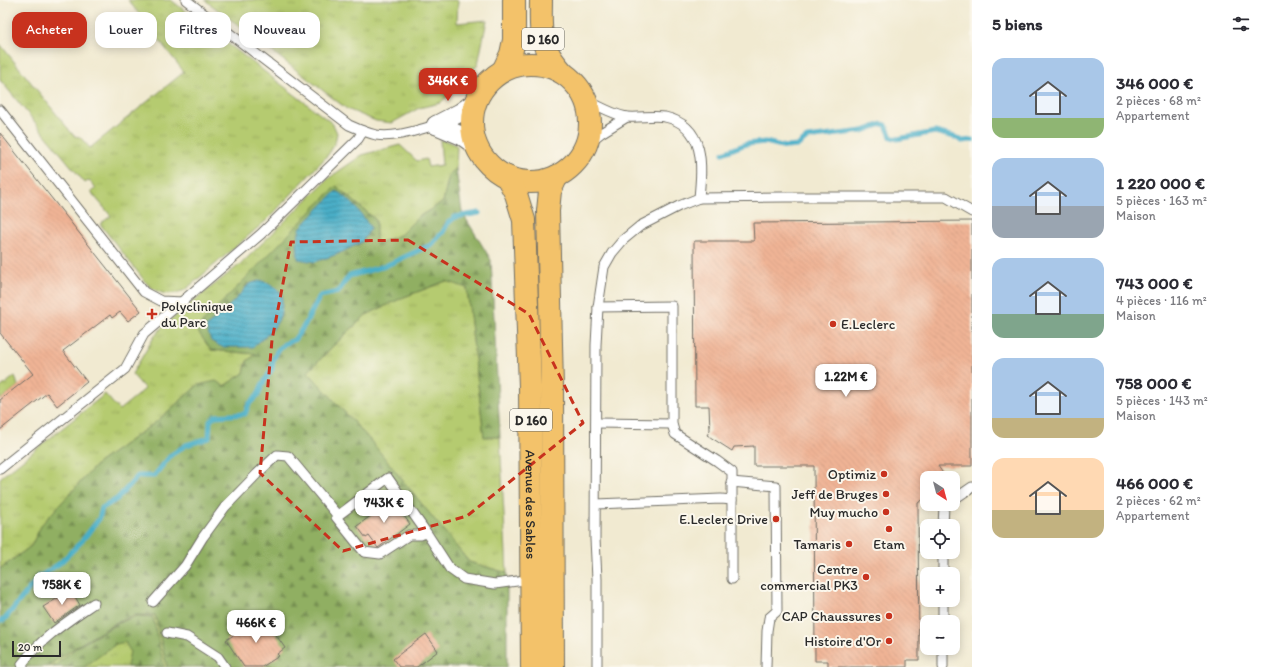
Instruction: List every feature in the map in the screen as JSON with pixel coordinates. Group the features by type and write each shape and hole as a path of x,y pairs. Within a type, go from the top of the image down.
{"main road":[{"name":"D 160","path":"503,71 511,54 514,40 514,0"},
{"name":"D 160","path":"541,0 544,42 548,52 562,72"},
{"path":"533,63 548,66 562,72 580,89 586,100 589,111 589,134 586,145 579,158 569,169 544,181 519,181 494,170 484,159 476,146 471,124 475,102 482,89 491,79 503,71 517,65 533,63"},
{"name":"Avenue des Sables","path":"553,667 552,386 548,211 550,191 557,176"},
{"name":"Avenue des Sables","path":"507,177 516,194 524,220 530,387 532,667"}],"street":[{"path":"436,125 461,112 475,102"},
{"path":"436,125 462,136 476,146"}],"lane":[{"path":"186,0 349,125 377,135 392,135 436,125"},
{"path":"586,100 627,118 665,117 684,125 698,144 702,169 698,198"},
{"path":"0,110 144,292 161,301 183,302"},
{"path":"586,145 601,133 627,118"},
{"path":"0,469 125,369 144,334 183,302 260,234 358,139 363,131"},
{"path":"596,667 596,345 598,307 604,266 612,253 623,240 640,226 698,198 946,198 972,212"},
{"path":"598,307 672,306 672,424 675,434 732,472 732,579"},
{"path":"596,423 672,424"},
{"path":"154,602 185,566 203,537 225,507 277,455 288,456 338,516 336,518 364,552 380,554 409,535 421,535 426,532"},
{"path":"338,516 388,478 450,569 464,579 495,584 532,579"},
{"path":"731,482 776,486 776,611 769,618 766,667"},
{"path":"960,495 972,487"},
{"path":"596,504 721,499 732,500"},
{"path":"24,667 22,664 31,652 56,629 94,603"},
{"path":"167,633 187,637 218,657 225,667"},
{"path":"943,655 943,667"}],"highlighted area":[{"path":"408,240 529,314 583,423 467,516 343,551 260,473 272,340 291,242"}],"green space":[{"path":"128,0 171,0 187,12 165,12 165,48 157,37 157,12 137,12"},
{"path":"205,0 458,0 457,23 487,20 478,64 463,82 440,103 419,108 392,123 376,121 347,109 268,48 320,48 320,12 239,12 239,26 231,20 231,12 221,12"},
{"path":"0,44 74,136 80,137 90,148 184,72 165,48 231,48 231,46 333,124 337,133 335,143 328,155 268,219 185,290 165,294 148,285 100,224 111,216 91,192 96,188 89,180 85,183 0,81"},
{"path":"440,140 450,142 457,146 456,169 449,174 443,202 418,217 400,235 375,244 376,220 336,186 211,350 257,354 247,361 244,373 224,386 198,385 156,422 98,463 44,522 31,546 0,569 0,478 105,394 119,410 145,389 132,374 154,337 165,324 243,262 329,178 362,155 400,145 417,161 426,159 428,167 442,165"},
{"path":"456,169 462,212 491,260 500,437 484,437 467,288 446,281 404,297 366,315 308,372 370,440 469,562 507,573 507,667 167,667 155,615 134,615 116,623 77,646 46,667 0,667 0,569 31,546 42,524 98,463 156,422 198,385 216,381 224,386 244,373 247,361 256,354 211,350 196,329 336,186 376,220 376,244 400,235 418,217 443,202 449,174"},
{"path":"446,281 467,288 484,436 500,437 507,573 469,562 308,372 366,315 404,297"},
{"path":"15,376 18,386 0,400 0,388"},
{"path":"134,615 155,615 167,667 46,667 67,652 111,626"},
{"path":"136,616 153,617 164,667 127,667 130,651 125,642 116,644 84,667 53,667 77,647 117,624"}],"water":[{"path":"336,191 351,202 371,228 362,242 338,254 315,262 298,259 297,242 300,228"},
{"path":"261,280 274,286 282,294 281,312 276,325 253,347 222,347 211,341 206,327 233,302 249,284"}],"building":[{"path":"0,133 141,311 128,321 120,312 112,318 110,315 63,351 87,382 57,406 47,393 0,430 0,400 33,374 0,333"},
{"name":"E.Leclerc","path":"972,221 972,466 938,466 941,471 920,471 920,502 918,503 919,660 907,660 907,667 828,667 828,661 815,661 814,466 754,466 754,446 734,447 732,451 707,435 710,430 709,406 695,406 694,241 754,241 753,223"},
{"path":"392,500 410,524 378,548 369,536 366,538 357,526"},
{"path":"71,590 80,605 54,623 43,607"},
{"path":"263,616 285,648 277,654 279,656 262,667 244,667 226,640"},
{"path":"426,634 438,651 417,667 399,667 393,659"}],"waterway":[{"path":"723,153 746,144 765,142 786,147 797,146 807,138 863,131 882,124 886,125 891,137 897,139 935,132 955,137 962,141 972,140"},
{"path":"0,621 4,620 38,578 60,563 81,542 99,519 102,508 117,499 138,476 154,476 171,455 186,445 209,438 210,421 215,416 245,414 249,404 258,395 262,385 272,369 277,351 284,344 294,340 304,326 320,296 338,292 349,276 385,266 431,245 443,232 448,223 455,217 479,213"}],"place":[{"name":"Polyclinique du Parc","path":"152,314"},
{"name":"E.Leclerc","path":"833,324"},
{"name":"Optimiz","path":"884,474"},
{"name":"Jeff de Bruges","path":"886,494"},
{"name":"Muy mucho","path":"886,512"},
{"name":"E.Leclerc Drive","path":"776,519"},
{"name":"Etam","path":"889,529"},
{"name":"Tamaris","path":"849,544"},
{"name":"Centre commercial PK3","path":"866,577"},
{"name":"CAP Chaussures","path":"889,616"},
{"name":"Histoire d'Or","path":"889,641"}]}
